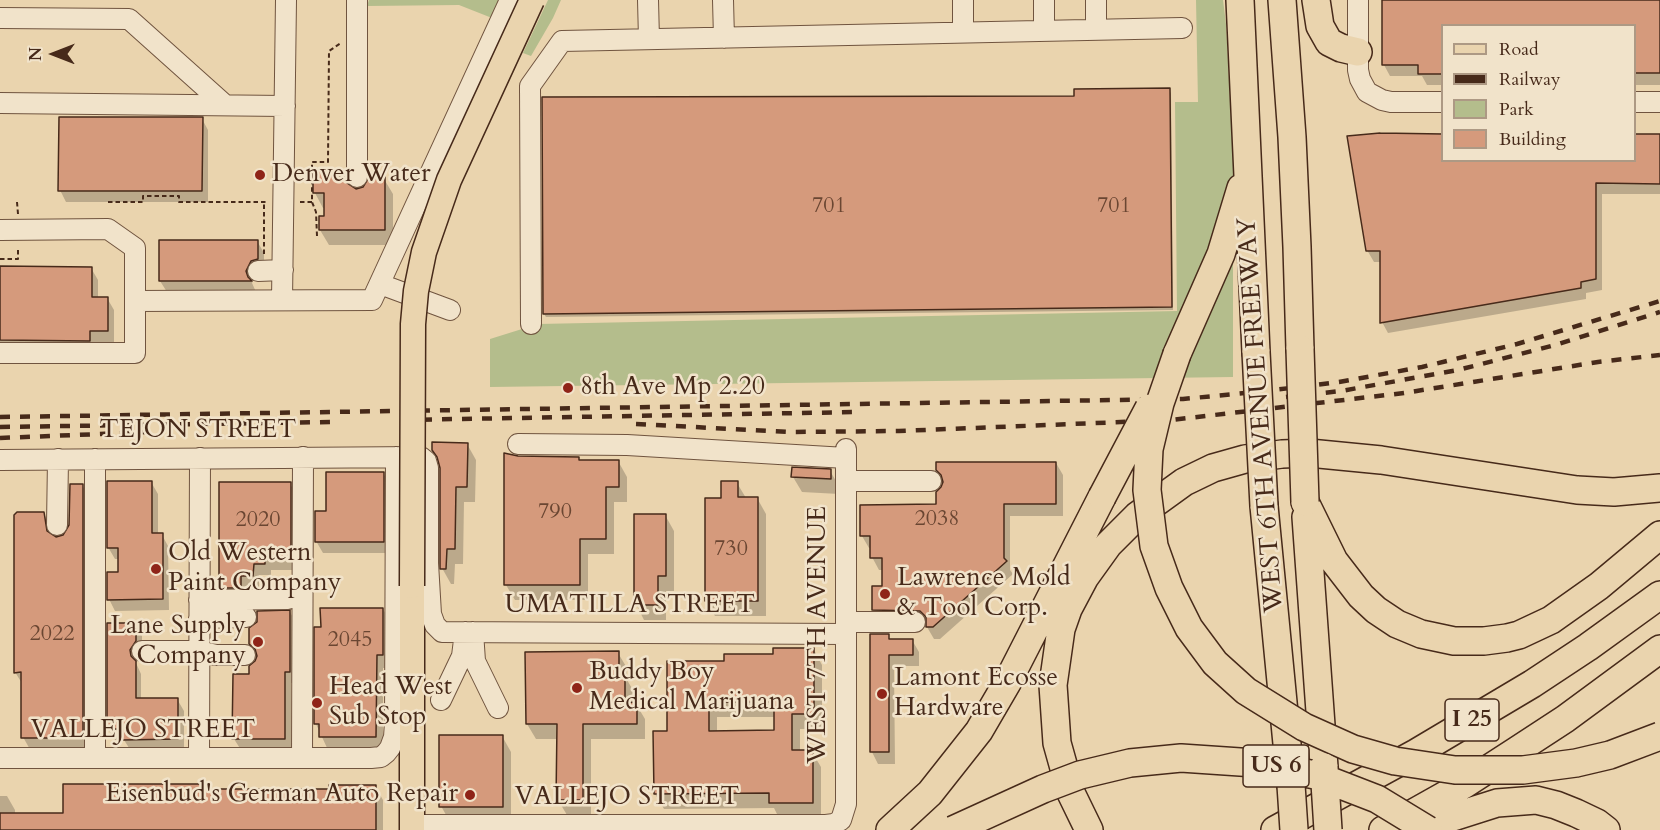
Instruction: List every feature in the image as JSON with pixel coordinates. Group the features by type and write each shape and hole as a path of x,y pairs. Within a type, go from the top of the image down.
{"highway":[{"path":"1235,0 1241,43"},
{"name":"WEST 6TH AVENUE FREEWAY","path":"1240,0 1264,506 1294,830"},
{"name":"WEST 6TH AVENUE FREEWAY","path":"1282,0 1297,247 1305,502 1328,830"},
{"path":"1285,33 1287,0"},
{"path":"1316,0 1320,26 1329,42 1358,52"},
{"path":"890,830 940,781 969,745 990,713 1177,354 1227,237 1247,170"},
{"path":"1177,354 1160,403 1149,449 1147,490 1154,546 1169,588 1189,628 1215,663 1246,692 1293,721 1353,749 1395,761 1455,770 1523,770 1576,763 1610,755 1660,736"},
{"path":"1089,830 1071,794 1057,743 1053,685 1061,630 1068,609 1084,577 1108,545 1137,516 1184,482 1213,468 1245,459 1282,453 1309,453 1381,460 1577,490 1614,492 1660,488"},
{"path":"1305,502 1334,561 1361,597 1397,624 1420,634 1454,641 1507,638 1551,620 1599,586 1660,535"},
{"name":"I 25","path":"1275,830 1406,759 1532,684 1660,595"},
{"name":"I 25","path":"1384,830 1464,784 1565,719 1660,649"},
{"name":"US 6","path":"953,830 1044,789 1098,770 1151,760 1198,758 1255,763 1315,775 1377,799 1428,830"},
{"path":"1384,830 1437,822 1487,806 1515,800 1536,800 1556,805 1597,823 1606,830"}],"main road":[{"path":"412,827 413,324 416,291 424,252 449,180 532,0"}],"street":[{"path":"282,300 268,271 285,106 286,0"},
{"path":"357,0 357,177"},
{"path":"135,301 372,300 510,0"},
{"path":"648,0 649,39"},
{"path":"723,0 724,38"},
{"path":"963,0 963,32"},
{"path":"1044,0 1044,30"},
{"path":"1096,0 1096,29"},
{"path":"1358,0 1360,79 1366,92 1391,102 1441,102"},
{"path":"0,18 129,19 225,105"},
{"path":"531,324 530,86 562,41 1182,28"},
{"path":"1636,102 1660,102"},
{"path":"0,103 285,106"},
{"path":"0,230 108,230 135,248 135,353 0,353"},
{"path":"380,284 450,310"},
{"name":"WEST 7TH AVENUE","path":"518,444 627,445 846,454 846,804 841,820"},
{"path":"302,758 303,457"},
{"name":"VALLEJO STREET","path":"0,758 381,757 390,748 395,723 396,457"},
{"name":"TEJON STREET","path":"0,460 421,457 426,461 428,468 430,607"},
{"path":"199,758 200,458"},
{"path":"57,525 58,459"},
{"path":"95,459 95,758"},
{"path":"846,481 931,481"},
{"path":"199,609 288,599"},
{"name":"UMATILLA STREET","path":"430,607 432,620 438,629 447,632 846,628 915,622"},
{"path":"199,609 246,617"},
{"path":"441,700 462,656 469,632"},
{"path":"469,632 475,661 498,708"},
{"path":"142,651 199,651 216,655 245,655"},
{"name":"VALLEJO STREET","path":"412,827 826,825 841,820"}],"path":[{"path":"316,236 316,212 312,202 312,162 328,162 329,51 344,41"},
{"path":"108,202 143,202 143,196 179,196 179,202 312,202"},
{"path":"268,271 274,202"},
{"path":"0,259 18,259"}],"green space":[{"path":"369,0 500,0 492,18 459,5 367,6"},
{"path":"548,0 561,0 531,56 523,53"},
{"path":"1196,0 1223,0 1226,24 1233,156 1233,377 490,387 490,339 538,324 1177,311 1175,102 1198,102"}],"building":[{"path":"1382,0 1660,0 1660,73 1636,73 1636,24 1441,24 1441,74 1418,74 1418,65 1382,65"},
{"path":"1170,88 1172,307 543,314 542,97 1074,96 1074,89"},
{"path":"59,117 203,117 202,191 58,191"},
{"path":"1380,133 1441,134 1441,162 1636,162 1636,134 1660,134 1660,184 1596,183 1596,279 1581,282 1581,288 1380,323 1380,251 1366,251 1347,136"},
{"path":"313,171 336,171 336,177 345,177 347,183 356,189 363,187 369,177 385,177 385,230 319,230 319,216 324,216 324,193 313,193"},
{"path":"159,240 258,240 258,259 251,261 246,271 252,281 159,281"},
{"path":"0,266 92,267 92,297 108,297 108,331 90,331 90,341 0,340"},
{"path":"432,442 468,443 467,487 456,487 455,549 447,549 446,569 440,569 440,468 432,450"},
{"path":"504,453 518,456 579,457 579,460 619,460 619,487 606,487 606,539 580,539 580,585 504,585"},
{"path":"936,462 1056,462 1056,504 1004,504 1004,558 1007,561 933,627 926,627 926,617 920,611 872,610 872,586 882,586 882,558 870,558 870,536 860,536 860,505 936,504 936,492 943,482 936,470"},
{"path":"792,467 831,469 831,479 791,477"},
{"path":"326,472 384,472 384,542 315,542 315,511 326,511"},
{"path":"107,481 152,481 152,533 163,533 163,599 107,600 107,572 118,572 118,548 107,548"},
{"path":"721,481 738,481 738,497 758,497 758,601 705,601 705,498 721,498"},
{"path":"219,482 291,482 291,559 265,559 265,564 254,564 253,576 241,576 241,588 219,588"},
{"path":"70,484 83,484 83,738 21,738 21,672 14,673 14,515 17,512 44,512 47,531 56,537 63,535 69,525"},
{"path":"634,514 666,514 666,576 658,576 658,605 634,605"},
{"path":"320,608 383,608 383,655 377,655 376,737 319,737 319,724 314,724 314,627 321,627"},
{"path":"290,610 290,672 285,672 285,739 232,739 233,674 249,674 249,666 257,656 255,649 249,644 249,628 257,622 257,611"},
{"path":"107,623 136,623 136,641 130,650 131,656 136,661 136,698 178,698 178,739 122,740 122,729 107,729"},
{"path":"870,634 889,634 889,639 913,639 913,655 889,655 889,752 870,752"},
{"path":"773,648 814,648 814,714 792,714 792,750 813,750 813,803 769,803 769,793 654,794 653,731 667,731 667,661 724,661 724,654 773,654","holes":["709,702 774,702 774,730 709,731"]},
{"path":"619,651 619,673 625,673 625,703 637,702 637,724 583,724 583,800 556,800 557,724 526,724 525,652"},
{"path":"439,735 503,735 503,807 439,807"},
{"path":"63,784 202,784 202,789 329,789 329,785 376,785 376,830 0,830 0,813 63,813"}],"railway":[{"path":"0,417 1183,399 1339,382 1422,367 1517,344 1660,301"},
{"path":"1286,397 1341,391 1458,370 1555,345 1660,312"},
{"path":"636,424 790,432 899,431 1171,420 1404,393 1598,362 1660,355"},
{"path":"402,420 858,412"},
{"path":"0,427 333,422"},
{"path":"0,438 149,432"}],"place":[{"name":"Denver Water","path":"260,175"},
{"name":"8th Ave Mp 2.20","path":"568,388"},
{"name":"Old Western Paint Company","path":"156,569"},
{"name":"Lawrence Mold & Tool Corp.","path":"885,594"},
{"name":"Lane Supply Company","path":"258,642"},
{"name":"Buddy Boy Medical Marijuana","path":"577,688"},
{"name":"Lamont Ecosse Hardware","path":"882,694"},
{"name":"Head West Sub Stop","path":"317,703"},
{"name":"Eisenbud's German Auto Repair","path":"470,795"}]}
